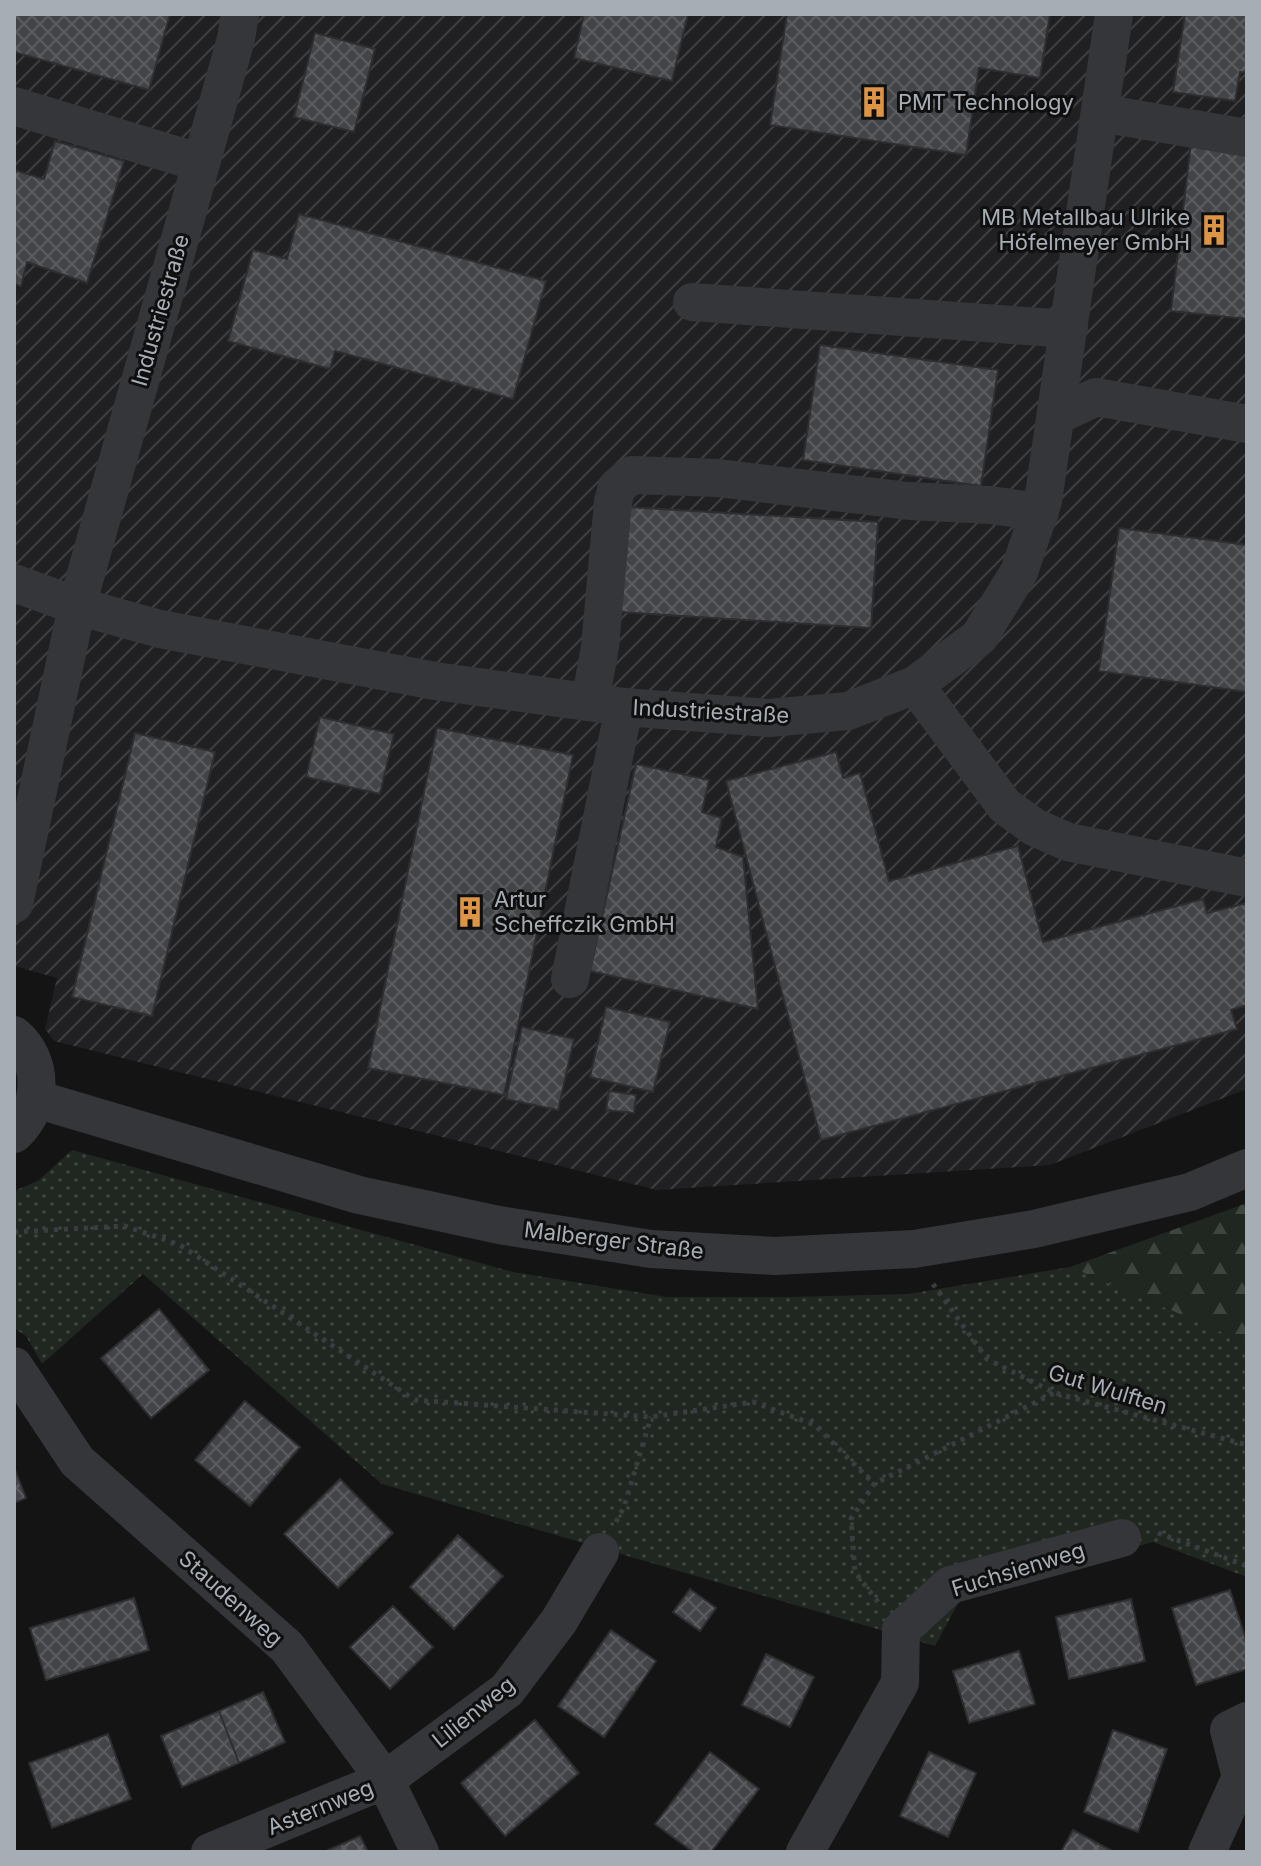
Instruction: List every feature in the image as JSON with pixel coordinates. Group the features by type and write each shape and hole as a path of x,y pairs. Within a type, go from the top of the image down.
{"street":[{"name":"Industriestraße","path":"14,904 77,606 236,39 240,14"},
{"name":"Industriestraße","path":"14,583 77,606 160,629 419,679 607,705 769,718 848,711 915,685 979,637 1019,572 1040,512 1114,14"},
{"path":"14,106 201,163"},
{"path":"1100,113 1247,138"},
{"path":"692,302 1069,329"},
{"path":"1056,416 1096,397 1247,424"},
{"path":"570,979 607,705 600,647 617,487 632,475 718,478 909,501 990,505 1040,512"},
{"path":"915,685 1005,806 1034,827 1068,842 1247,878"},
{"path":"14,1035 32,1059 37,1078 36,1099 29,1116 14,1134"},
{"name":"Malberger Straße","path":"36,1099 359,1195 499,1225 666,1250 775,1256 914,1249 1034,1229 1190,1192 1247,1168"},
{"name":"Staudenweg","path":"14,1366 77,1461 287,1647 385,1780 420,1852"},
{"name":"Fuchsienweg","path":"901,1630 950,1585 1122,1538"},
{"name":"Lilienweg","path":"385,1780 507,1690 559,1621 600,1552"},
{"path":"805,1852 900,1683 901,1630"},
{"path":"1207,1852 1241,1777 1238,1726"},
{"name":"Asternweg","path":"210,1852 385,1780"}],"path":[{"path":"14,1232 125,1226 180,1245 415,1400 651,1417 753,1402 815,1425 874,1484"},
{"name":"Gut Wulften","path":"914,1249 928,1276 987,1359 1055,1393 1247,1445"},
{"path":"901,1630 855,1572 851,1519 874,1484 1055,1393"},
{"path":"600,1552 624,1507 651,1417"},
{"path":"1122,1538 1158,1533 1247,1566"}],"shaded area":[{"path":"14,14 1247,14 1247,1089 1050,1165 657,1190 54,1041 45,1029 57,978 14,966"}],"green space":[{"path":"72,1150 513,1272 666,1297 908,1294 1070,1267 1247,1343 1247,1577 1153,1542 962,1596 935,1646 382,1484 143,1274 42,1364 26,1336 14,1328 14,1191 38,1181"},
{"path":"1247,1203 1247,1343 1070,1267"}],"building":[{"path":"14,14 170,14 149,90 14,52"},
{"path":"584,14 688,14 672,81 574,58"},
{"name":"PMT Technology","path":"787,14 1050,14 1040,78 979,68 966,155 770,125"},
{"path":"1185,14 1247,14 1247,73 1240,72 1235,101 1173,92"},
{"path":"315,33 375,49 354,132 294,117"},
{"path":"55,141 124,161 87,283 27,262 21,286 14,284 14,170 44,179"},
{"name":"MB Metallbau Ulrike Höfelmeyer GmbH","path":"1191,143 1247,150 1247,319 1171,311"},
{"path":"299,214 546,281 513,399 335,351 330,369 228,341 253,250 287,259"},
{"path":"820,345 998,370 981,486 803,460"},
{"path":"627,507 878,522 871,628 620,612"},
{"path":"1119,528 1247,545 1247,692 1099,671"},
{"path":"320,717 394,734 380,794 306,777"},
{"name":"Artur Scheffczik GmbH","path":"437,728 573,755 504,1095 368,1068"},
{"path":"135,733 215,752 152,1016 72,997"},
{"path":"836,752 843,778 860,773 889,881 1018,846 1043,942 1203,899 1207,913 1247,903 1247,1005 1231,1010 1237,1029 821,1140 726,781"},
{"path":"636,764 709,780 702,812 722,818 716,847 743,857 758,1009 590,971"},
{"path":"606,1007 670,1022 653,1092 590,1077"},
{"path":"522,1027 574,1039 558,1110 506,1099"},
{"path":"609,1091 636,1095 634,1113 606,1110"},
{"path":"159,1309 209,1370 151,1418 101,1358"},
{"path":"245,1401 300,1447 250,1506 195,1460"},
{"path":"14,1467 26,1498 14,1503"},
{"path":"340,1479 393,1533 338,1588 284,1534"},
{"path":"458,1535 503,1576 454,1629 410,1587"},
{"path":"690,1589 716,1608 700,1631 673,1612"},
{"path":"1230,1590 1247,1643 1247,1669 1196,1685 1172,1608"},
{"path":"134,1598 149,1650 46,1680 30,1628"},
{"path":"1131,1599 1145,1661 1069,1679 1056,1617"},
{"path":"393,1606 433,1647 390,1689 350,1647"},
{"path":"611,1630 656,1661 604,1737 558,1706"},
{"path":"1019,1651 1035,1704 969,1723 953,1671"},
{"path":"766,1654 814,1677 790,1727 742,1705"},
{"path":"263,1692 285,1742 239,1763 219,1711"},
{"path":"219,1711 239,1763 182,1787 161,1736"},
{"path":"535,1720 579,1773 505,1836 461,1783"},
{"path":"1113,1730 1167,1749 1138,1832 1084,1812"},
{"path":"108,1734 131,1799 52,1828 29,1763"},
{"path":"710,1752 759,1789 711,1852 693,1852 655,1824"},
{"path":"929,1752 976,1773 948,1837 900,1816"},
{"path":"1073,1830 1114,1852 1061,1852"},
{"path":"360,1836 368,1852 324,1852"}],"place":[{"name":"PMT Technology","path":"874,102"},
{"name":"MB Metallbau Ulrike Höfelmeyer GmbH","path":"1214,230"},
{"name":"Artur Scheffczik GmbH","path":"470,912"}]}
